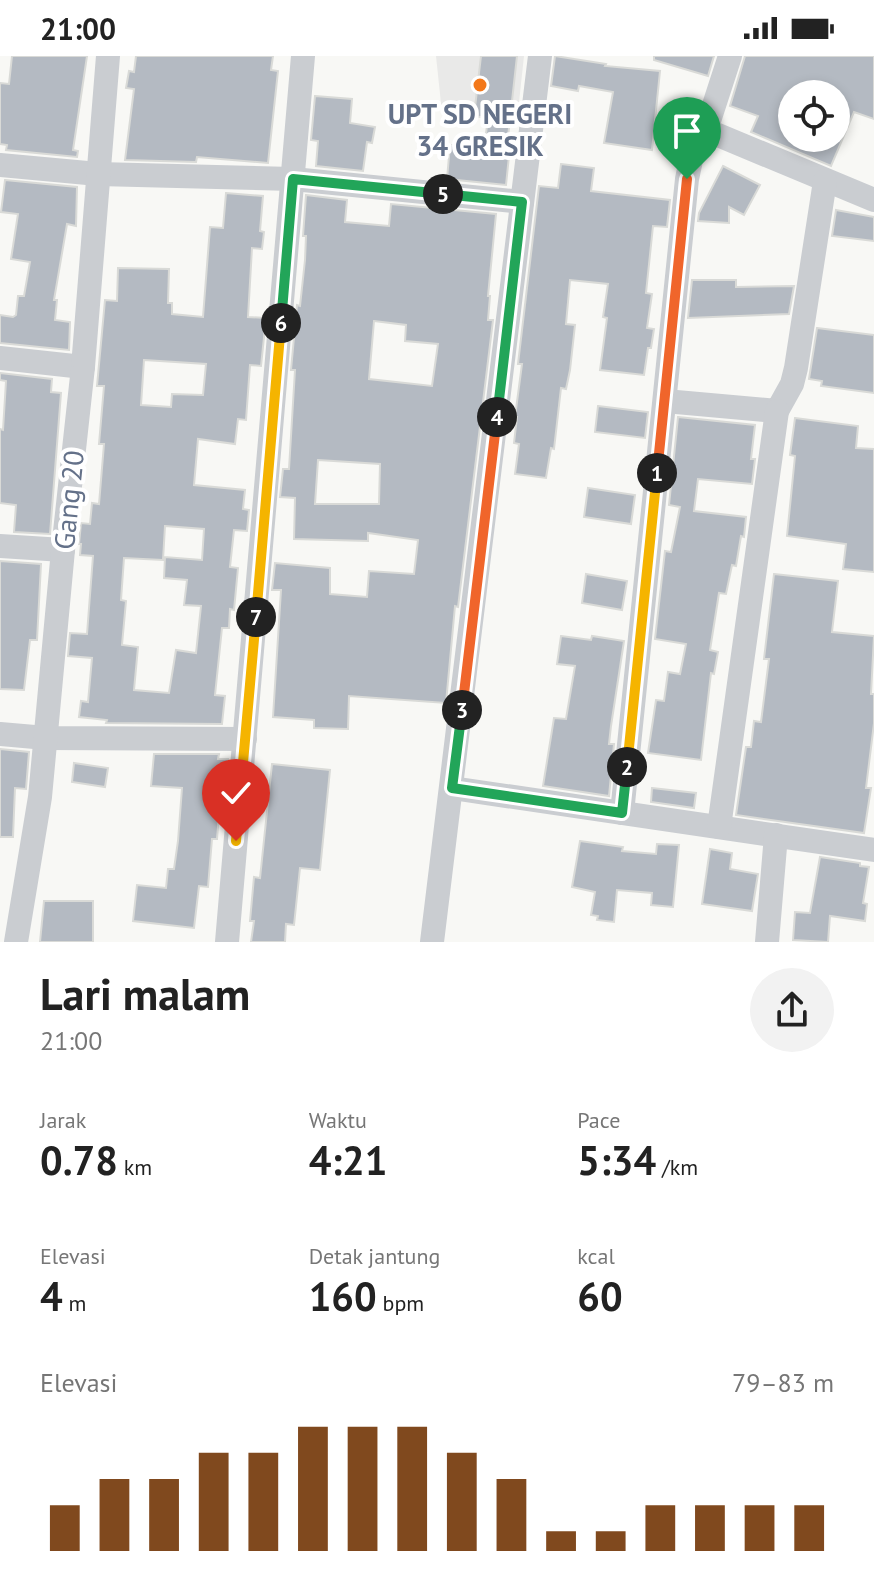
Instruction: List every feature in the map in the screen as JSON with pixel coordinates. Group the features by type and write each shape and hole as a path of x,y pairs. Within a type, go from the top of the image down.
{"street":[{"name":"Gang 20","path":"16,942 40,797 83,367 108,56"},
{"path":"227,942 303,56"},
{"path":"432,942 540,56"},
{"path":"622,813 687,179 691,160 706,130 730,56"},
{"path":"706,130 874,200"},
{"path":"0,165 98,174 293,179 522,202"},
{"path":"719,827 777,411 792,384 796,368 825,181"},
{"path":"0,358 83,367"},
{"path":"665,401 777,411"},
{"path":"0,546 63,550"},
{"path":"0,734 46,738 245,739"},
{"path":"452,788 874,850"},
{"path":"767,942 776,835"}],"shaded area":[{"name":"UPT SD NEGERI 34 GRESIK","path":"436,56 524,56 517,121 442,113"}],"building":[{"path":"12,56 87,56 73,150 78,151 77,157 6,150 7,145 0,144 0,83 9,84"},
{"path":"136,56 273,56 271,70 278,71 268,163 197,157 196,162 125,160 134,89 126,88 129,71 134,72"},
{"path":"481,56 517,56 506,185 447,179 450,145 484,149 488,118 474,116"},
{"path":"555,56 605,66 660,71 652,150 604,143 613,92 579,86 578,91 551,86"},
{"path":"654,56 714,56 708,76 654,60"},
{"path":"745,56 874,56 874,119 854,112 850,121 850,80 778,80 778,143 751,132 758,116 730,106"},
{"path":"315,96 352,99 350,123 375,127 372,143 367,142 363,171 316,166 318,141 311,140"},
{"path":"798,152 837,152 831,166"},
{"path":"561,164 594,168 591,191 670,200 667,227 653,226 646,293 652,294 647,328 654,329 644,375 600,370 608,284 570,280 566,324 575,325 570,370 566,389 561,388 554,449 551,448 546,478 515,474 519,444 514,443 515,417 522,364 518,364 539,186 558,188"},
{"path":"723,166 760,185 744,215 729,207 729,223 698,221 699,213"},
{"path":"5,180 77,187 76,226 67,224 54,300 57,300 55,320 70,322 69,350 0,343 0,315 16,315 18,296 24,296 30,262 11,259 18,214 1,212"},
{"path":"226,193 263,196 262,249 252,248 248,317 266,318 261,366 250,365 246,420 238,419 235,444 198,439 194,485 245,490 243,509 249,510 247,531 234,530 230,567 238,568 234,610 230,609 229,628 222,628 215,695 225,696 222,724 106,723 107,720 79,717 81,701 88,702 92,658 68,656 70,633 87,634 93,556 80,555 79,544 81,523 90,524 92,503 99,504 104,444 99,444 104,386 97,386 105,300 117,301 118,268 169,269 168,303 172,303 172,314 203,317 210,227 223,228","holes":["144,360 206,364 203,395 172,394 171,407 141,405","165,526 204,529 202,560 165,557 164,578 187,580 184,605 201,606 196,653 176,650 169,693 134,690 138,647 122,645 126,601 121,600 124,558 163,560"]},
{"path":"306,195 347,200 345,222 389,226 391,204 496,214 488,296 488,320 493,320 458,607 455,606 446,703 349,696 348,729 314,728 314,720 273,717 281,590 272,590 275,563 330,568 330,594 367,597 369,571 414,574 418,540 368,533 368,541 294,539 295,498 280,497 283,469 289,469 295,370 291,370 305,260 306,236 303,236","holes":["374,321 406,325 405,341 438,344 432,386 369,379","318,460 380,464 379,504 315,504"]},
{"path":"836,210 874,217 874,241 832,236"},
{"path":"692,280 736,280 736,287 794,286 789,314 688,318"},
{"path":"817,328 874,335 874,393 821,386 822,381 809,379"},
{"path":"0,373 52,379 51,392 61,393 50,534 14,532 16,505 0,503 0,429 3,430 6,381 0,380"},
{"path":"598,406 648,412 645,438 595,432"},
{"path":"678,417 755,425 752,484 698,479 694,511 746,517 736,566 732,565 726,594 719,593 710,650 718,652 714,674 711,673 701,760 648,753 656,700 664,701 668,672 680,674 686,644 655,639 665,551 671,552 680,507 669,505"},
{"path":"795,418 858,426 856,448 874,449 874,572 843,569 846,544 787,536 795,456 790,455"},
{"path":"588,488 635,495 631,524 584,517"},
{"path":"0,561 41,564 37,640 30,640 24,690 0,689"},
{"path":"586,574 627,581 622,610 582,603"},
{"path":"774,574 838,581 832,632 874,636 871,694 874,694 874,723 866,788 871,788 864,833 736,815 746,747 751,747 754,721 761,722 769,659 764,659"},
{"path":"561,636 591,640 592,636 624,641 609,744 614,744 609,796 543,786 554,718 566,719 575,666 557,664"},
{"path":"0,749 29,752 26,789 15,788 13,837 0,837"},
{"path":"154,754 219,754 218,759 228,759 225,792 221,791 217,839 212,839 208,887 199,886 194,928 133,921 137,885 166,888 168,869 174,869 178,841 182,788 151,786"},
{"path":"74,763 108,768 105,787 72,782"},
{"path":"272,764 330,770 320,870 300,868 294,925 286,924 285,942 251,942 254,877 260,878"},
{"path":"652,788 696,793 694,808 651,802"},
{"path":"580,841 623,847 622,851 656,854 657,844 679,845 673,907 651,905 652,893 617,890 614,922 597,920 598,916 591,915 595,892 572,887"},
{"path":"710,849 732,853 730,869 758,874 752,911 702,904"},
{"path":"820,857 869,867 863,903 867,904 865,921 830,916 828,942 793,940 795,912 810,913"},
{"path":"44,901 93,901 93,942 40,942"}],"place":[{"name":"UPT SD NEGERI 34 GRESIK","path":"480,85"}],"route":[{"path":"236,841 293,179 522,202 452,788 622,813 687,179"}]}
